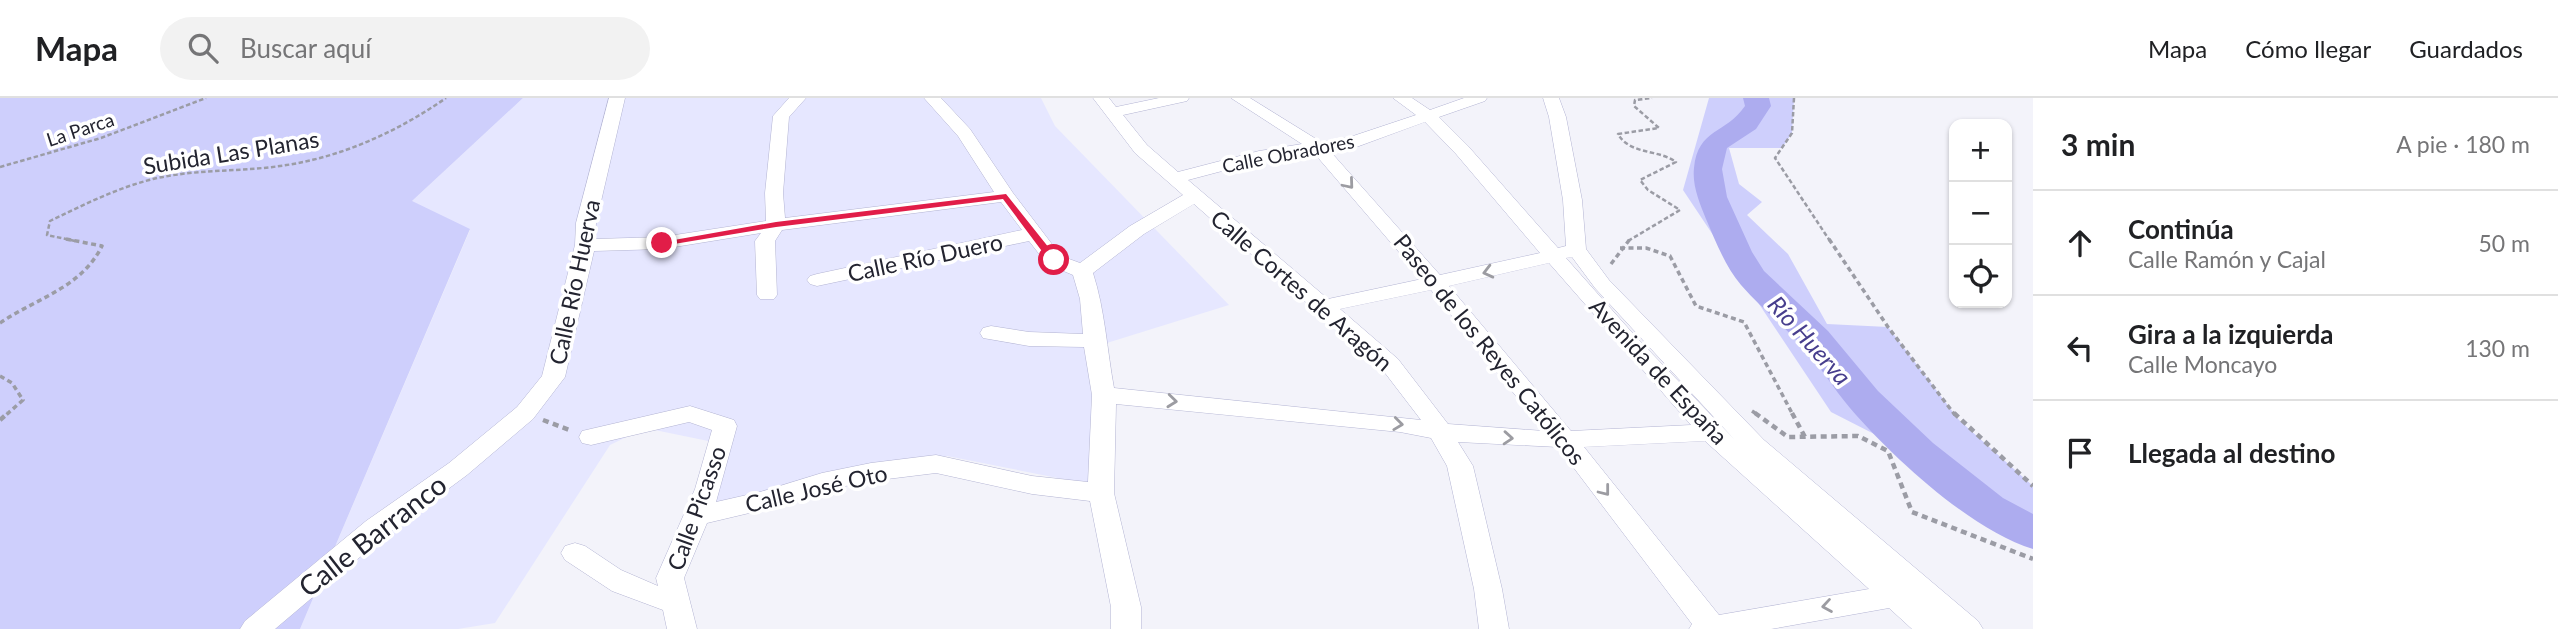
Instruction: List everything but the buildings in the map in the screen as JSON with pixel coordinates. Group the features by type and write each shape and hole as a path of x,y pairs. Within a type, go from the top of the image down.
{"street":[{"name":"Calle Río Huerva","path":"458,469 526,413 553,377 585,245 586,223 617,98"},
{"path":"767,295 765,241 776,225 774,192 781,116 798,98"},
{"path":"932,98 964,134 1054,260 1082,271"},
{"path":"1106,106 1181,98"},
{"name":"Paseo de los Reyes Católicos","path":"1239,98 1318,147 1437,284 1565,440 1710,628"},
{"name":"Avenida de España","path":"1401,98 1427,115 1565,253 1628,342 1711,432 1932,629"},
{"name":"Calle Obradores","path":"1175,178 1259,156 1353,142 1479,98"},
{"path":"1326,306 1437,284 1565,253 1577,234 1556,106 1551,98"},
{"name":"Calle Cortes de Aragón","path":"1106,106 1141,149 1390,364 1430,414 1460,466 1488,589 1494,629"},
{"path":"585,245 662,243 776,225 1006,196"},
{"path":"1082,271 1124,238 1171,208 1196,196"},
{"name":"Calle Río Duero","path":"817,280 1033,234"},
{"path":"1565,253 1602,284 1755,446 1968,629"},
{"path":"1082,271 1091,299 1094,341 1104,395 1101,493 1126,607 1126,629"},
{"path":"991,333 1029,339 1094,341"},
{"path":"1104,395 1400,424 1440,432 1565,440 1711,432"},
{"name":"Calle Picasso","path":"591,438 690,414 725,426 708,489 670,579 679,616"},
{"name":"Calle José Oto","path":"696,516 762,501 822,482 871,472 936,464 1032,485 1101,493"},
{"name":"Calle Barranco","path":"255,629 376,528 458,469"},
{"path":"575,553 603,575 679,616"},
{"path":"1710,628 1895,596"}],"path":[{"name":"La Parca","path":"0,167 101,138 206,98"},
{"name":"Subida Las Planas","path":"0,323 10,315 57,293 96,262 102,246 47,235 50,221 102,196 167,176 281,166 325,156 425,114 446,98"},
{"path":"1602,284 1618,248 1633,235 1664,221 1679,210 1648,190 1640,180 1675,162 1669,155 1628,147 1620,141 1618,134 1659,128 1633,106 1634,100 1652,98"},
{"path":"1794,98 1792,133 1775,158 1888,327 1959,421 2033,486"},
{"path":"1618,248 1646,248 1670,256 1696,306 1744,322 1805,437"},
{"path":"0,376 12,383 23,400 0,420"},
{"path":"1755,446 1758,426 1744,408 1788,437 1857,436 1888,451 1912,512 2033,559"},
{"path":"526,413 591,438"}],"shaded area":[{"path":"0,98 523,98 412,201 470,229 300,629 0,629"},
{"path":"523,98 1041,98 1055,126 1229,305 1094,347 1103,487 947,456 701,522 713,442 645,428 610,445 495,623 458,629 300,629 470,230 411,202"},
{"path":"1709,98 1794,98 1792,133 1782,148 1729,148 1739,184 1762,202 1747,215 1788,254 1827,324 1888,327 1959,420 2033,486 2033,515 1831,412 1683,190"}],"waterway":[{"name":"Río Huerva","path":"1756,98 1758,106 1747,123 1714,144 1708,169 1712,197 1736,252 1752,277 1815,339 1864,400 1919,453 1988,509 2033,533"}],"route":[{"path":"662,243 776,225 1006,196 1054,260"}]}
